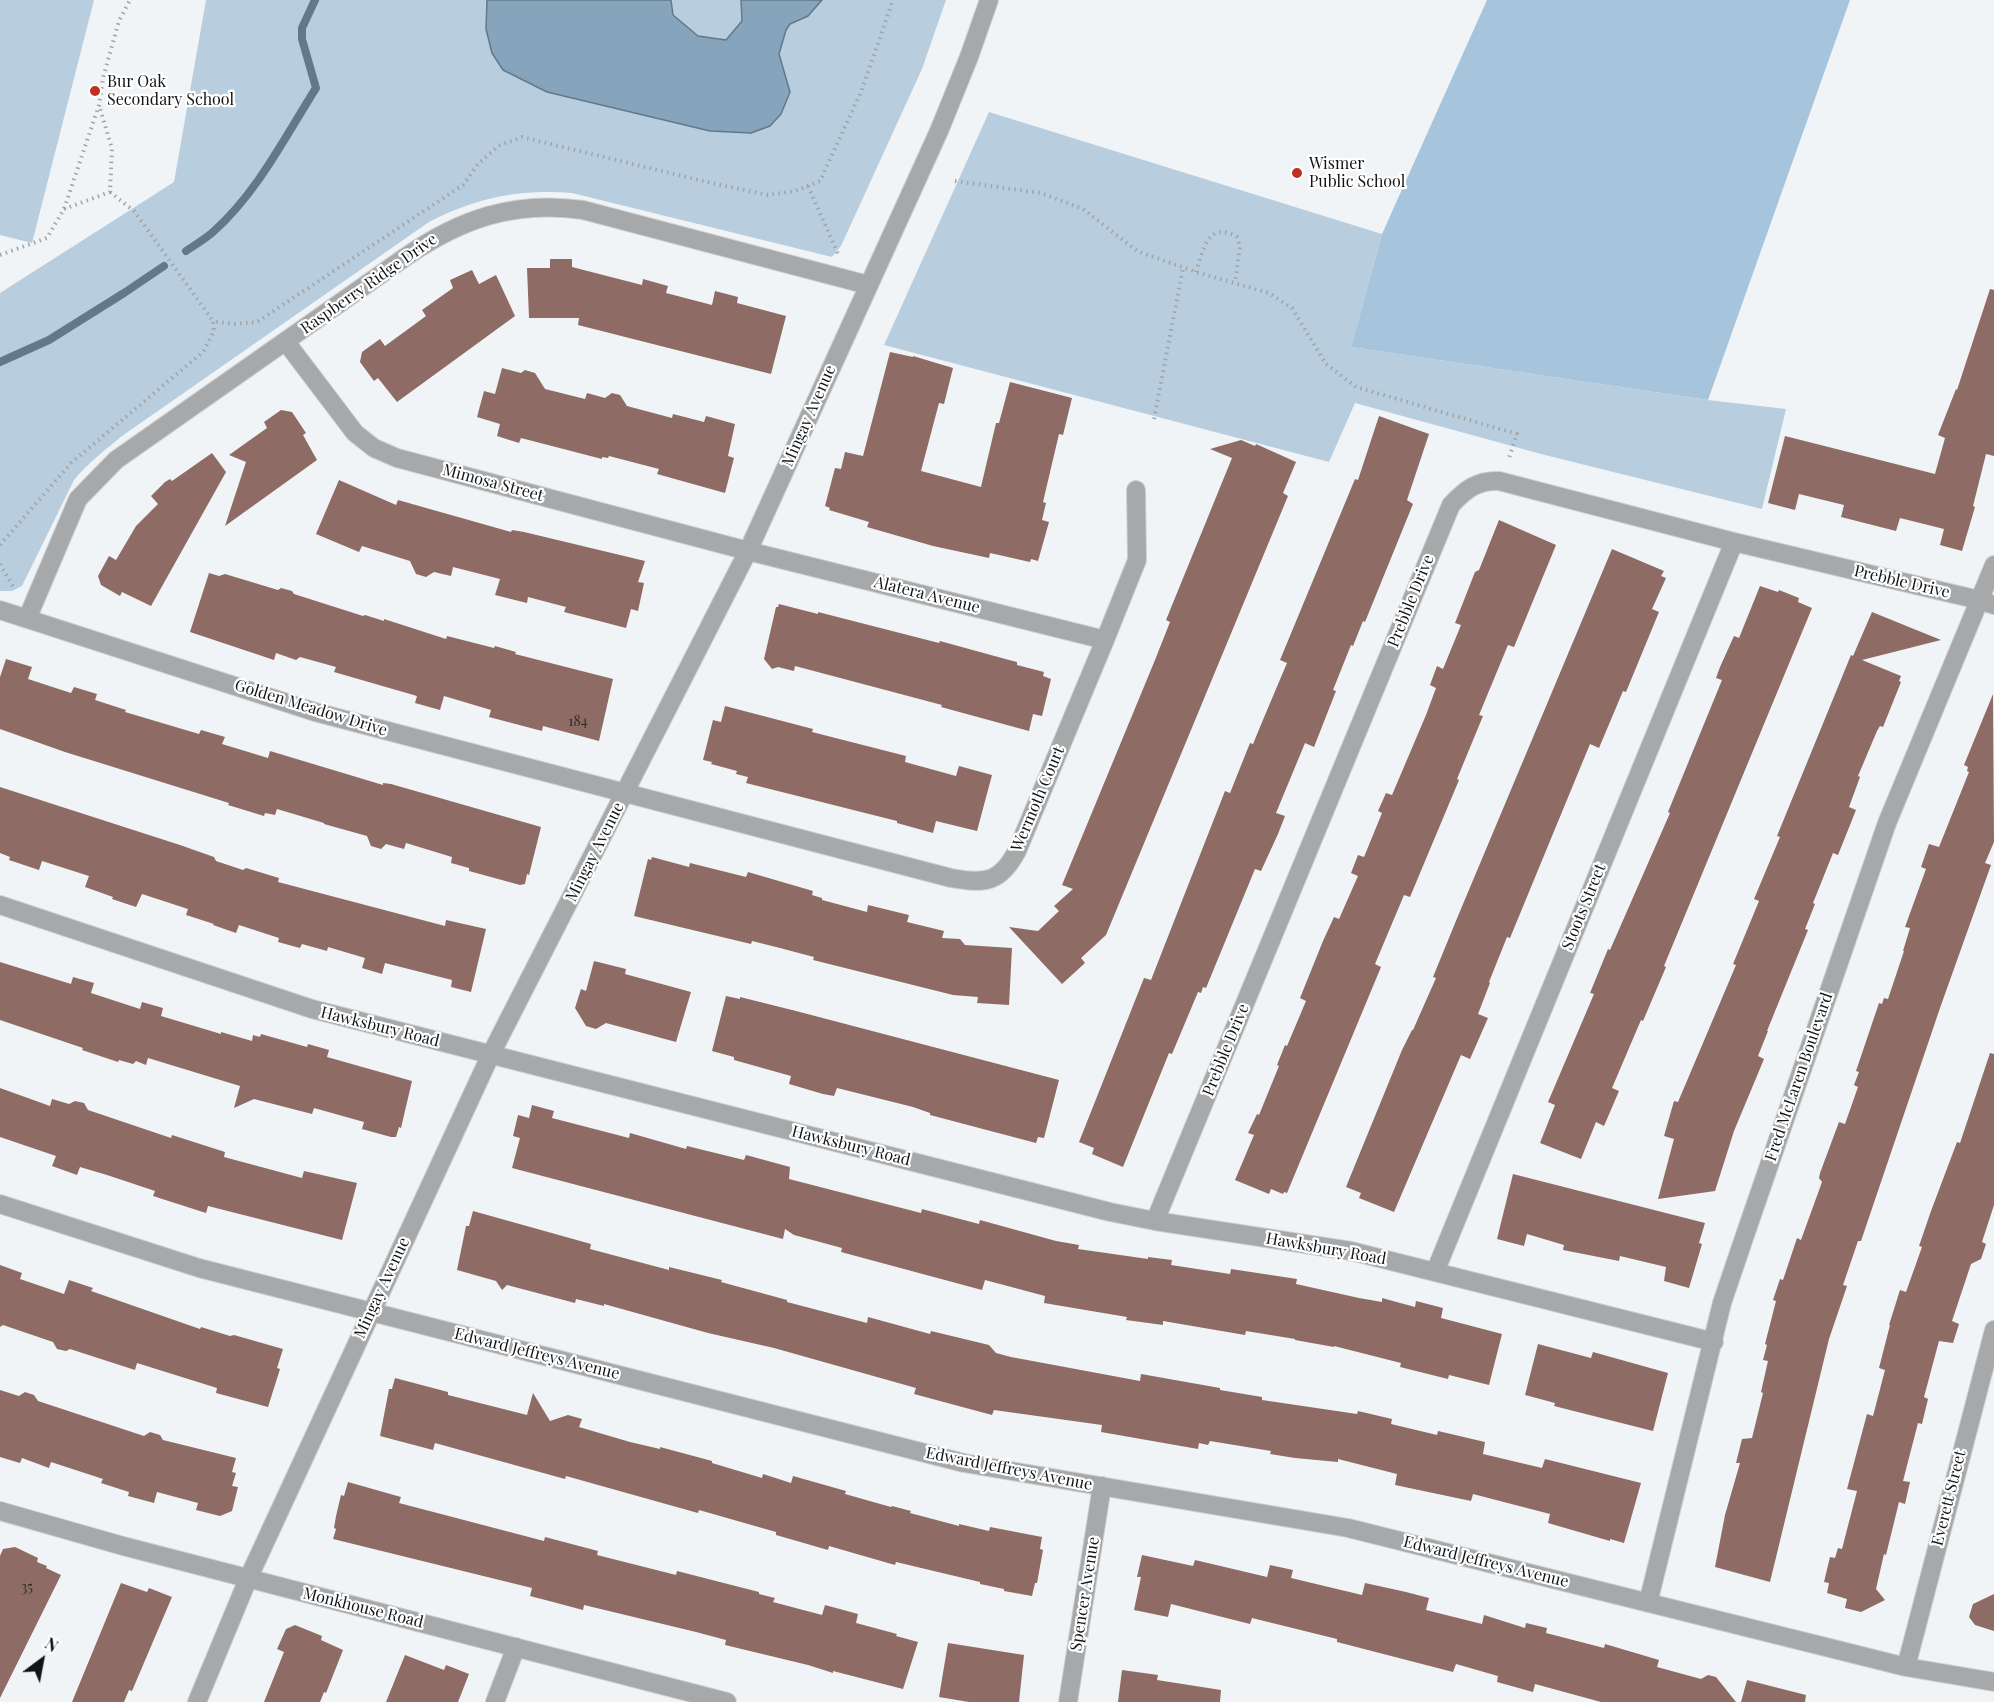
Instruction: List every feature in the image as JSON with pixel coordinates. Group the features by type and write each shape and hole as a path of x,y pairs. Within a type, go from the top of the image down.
{"street":[{"name":"Mingay Avenue","path":"196,1702 248,1579 491,1054 748,551 939,131 989,0"},
{"name":"Raspberry Ridge Drive","path":"27,619 78,499 116,460 432,239 482,217 510,210 564,208 583,210 868,285"},
{"name":"Mimosa Street","path":"286,342 344,420 374,448 397,458 748,551"},
{"name":"Prebble Drive","path":"1155,1221 1451,505 1462,493 1475,484 1499,481 1734,542 1987,603"},
{"name":"Wermoth Court","path":"626,792 951,878 971,881 988,880 999,875 1010,865 1017,851 1137,560 1136,490"},
{"name":"Stoots Street","path":"1435,1272 1734,542"},
{"name":"Alatera Avenue","path":"748,551 1105,640"},
{"name":"Fred McLaren Boulevard","path":"1648,1604 1722,1303 1887,823 1987,603 1994,566"},
{"name":"Golden Meadow Drive","path":"0,610 315,712 626,792"},
{"name":"Hawksbury Road","path":"0,905 312,1009 1110,1212 1351,1251 1714,1342"},
{"name":"Edward Jeffreys Avenue","path":"0,1204 199,1268 964,1463 1348,1528 1906,1667 1994,1682"},
{"name":"Everett Street","path":"1906,1667 1994,1330"},
{"name":"Spencer Avenue","path":"1068,1702 1102,1486"},
{"name":"Monkhouse Road","path":"0,1510 123,1546 727,1702"},
{"path":"495,1702 516,1647"}],"path":[{"path":"0,255 47,238 64,209 99,105 103,78 119,21 130,0"},
{"path":"99,105 112,149 110,192"},
{"path":"955,181 1041,193 1083,209 1137,251 1196,272 1269,293 1292,308 1326,364 1356,387 1517,434 1507,462"},
{"path":"808,186 839,257"},
{"path":"64,209 110,192"},
{"path":"110,192 134,211 213,321"},
{"path":"1196,272 1209,238 1217,232 1229,232 1238,237 1240,247 1234,283"},
{"path":"1154,419 1183,267"},
{"path":"0,564 14,588"}],"shaded area":[{"path":"0,0 94,0 32,243 0,235"},
{"path":"206,0 946,0 922,69 841,246 832,257 572,193 534,192 498,197 446,214 429,222 122,436 103,452 74,480 22,586 12,591 0,591 0,293 174,182"},
{"path":"487,0 671,0 673,15 698,36 726,40 742,21 741,0 822,0 808,16 790,24 786,30 779,54 790,92 781,114 770,126 751,133 710,131 547,92 503,70 492,53 486,29"},
{"path":"1487,0 1850,0 1708,400 1351,347 1382,234"},
{"path":"989,112 1382,234 1351,347 1708,400 1786,409 1762,509 1541,454 1355,403 1329,462 884,345"}],"building":[{"path":"550,259 572,259 572,267 642,285 643,279 668,286 666,293 712,305 715,291 738,297 737,303 786,316 771,374 578,325 579,318 529,318 527,268 550,268"},
{"path":"472,270 479,284 496,275 515,316 397,402 378,378 374,381 360,362 362,352 380,339 385,346 426,316 422,310 453,288 450,280"},
{"path":"1990,289 1994,290 1994,456 1986,454 1973,506 1975,507 1962,551 1940,545 1944,529 1900,518 1896,531 1841,517 1844,505 1799,494 1795,510 1768,503 1785,436 1935,474 1945,438 1938,435 1957,390"},
{"path":"890,352 953,368 944,404 939,403 921,471 981,487 996,423 999,423 1010,382 1072,398 1063,435 1059,434 1043,502 1046,503 1042,520 1049,522 1038,561 1031,559 1030,562 990,553 989,558 933,546 867,527 869,522 829,510 830,508 825,506 835,468 841,469 845,452 863,456"},
{"path":"502,368 521,373 525,370 535,373 545,389 585,399 587,393 605,398 612,393 620,395 627,406 672,418 673,414 704,422 706,416 735,424 728,456 734,458 725,493 657,474 659,469 609,456 608,458 602,457 602,459 521,438 519,443 497,436 500,424 477,417 484,391 495,394"},
{"path":"281,410 292,412 306,433 303,435 317,460 225,526 246,462 229,455 267,428 264,422"},
{"path":"1379,416 1429,434 1407,500 1413,504 1365,622 1363,621 1353,646 1351,645 1314,747 1305,743 1276,813 1285,816 1278,834 1261,871 1255,869 1206,988 1203,987 1201,993 1198,992 1172,1054 1169,1053 1123,1167 1092,1154 1094,1148 1079,1142 1144,978 1151,980 1225,791 1230,793 1287,663 1280,660 1355,479 1358,480"},
{"path":"1241,440 1255,446 1256,444 1296,462 1283,493 1288,496 1106,935 1081,958 1085,963 1062,984 1009,927 1038,931 1059,911 1054,906 1073,889 1062,885 1155,660 1170,622 1166,620 1232,458 1210,449"},
{"path":"212,453 226,472 151,606 122,592 120,596 101,585 98,576 109,556 116,560 136,526 158,504 151,496 165,482 170,479 172,481"},
{"path":"339,480 396,505 398,500 511,532 512,530 524,532 645,561 638,582 644,583 638,611 631,609 626,628 564,612 566,607 528,597 527,603 495,595 500,579 453,567 451,576 434,572 426,577 416,574 410,561 362,546 359,552 316,534"},
{"path":"1499,520 1556,545 1514,647 1508,645 1479,715 1483,716 1457,779 1459,780 1410,897 1404,895 1375,964 1381,967 1287,1193 1283,1194 1271,1189 1269,1194 1235,1180 1254,1135 1248,1133 1257,1114 1259,1115 1285,1045 1287,1046 1306,1001 1300,998 1323,941 1334,917 1339,919 1358,876 1351,873 1358,855 1364,857 1382,813 1378,811 1386,793 1392,795 1426,715 1436,688 1430,685 1437,666 1443,669 1461,625 1455,623"},
{"path":"1612,549 1664,571 1661,576 1666,578 1652,609 1659,612 1626,692 1623,691 1599,748 1590,744 1510,938 1507,937 1489,982 1478,1014 1488,1018 1470,1059 1461,1055 1394,1212 1359,1198 1361,1193 1346,1187 1402,1050 1436,978 1433,977 1458,916"},
{"path":"209,573 219,576 225,574 278,590 281,588 363,616 384,621 384,619 446,639 447,636 494,648 495,646 516,652 515,654 613,679 599,741 543,726 542,731 489,717 491,710 444,696 440,710 415,703 417,696 334,672 336,667 300,657 296,660 276,653 274,660 190,632"},
{"path":"1760,586 1799,598 1798,602 1812,608 1664,966 1666,967 1612,1088 1619,1091 1604,1126 1596,1122 1581,1159 1540,1143 1555,1105 1548,1102 1594,994 1590,993 1608,949 1610,950 1670,813 1668,812 1722,680 1716,678 1720,667 1734,636 1739,638"},
{"path":"779,604 939,643 940,641 1017,662 1017,665 1044,672 1043,676 1051,679 1042,716 1033,714 1029,731 795,666 794,671 778,667 772,669 764,659 776,607"},
{"path":"1872,612 1941,640 1862,660 1901,676 1899,681 1901,682 1883,727 1880,726 1877,731 1858,776 1860,777 1849,807 1856,810 1838,855 1833,853 1813,903 1815,904 1805,929 1808,930 1758,1056 1764,1059 1734,1131 1715,1191 1658,1199 1674,1139 1664,1136 1674,1101 1678,1102 1736,965 1733,964 1759,901 1754,899 1780,837 1777,836 1851,655 1853,656"},
{"path":"6,659 32,667 28,679 71,693 74,687 97,694 95,700 126,710 125,712 199,734 201,730 225,737 222,744 268,758 270,751 383,785 383,783 391,784 541,827 529,875 527,874 525,884 520,885 469,871 469,868 451,863 452,857 406,843 404,849 386,844 381,849 371,846 367,836 277,809 275,815 265,813 264,816 0,729 0,677"},
{"path":"1993,694 1994,842 1985,863 1991,865 1861,1241 1858,1241 1843,1285 1847,1286 1829,1339 1770,1582 1715,1567 1725,1515 1740,1463 1736,1463 1742,1439 1752,1438 1763,1393 1761,1392 1768,1361 1763,1360 1776,1301 1773,1300 1780,1279 1783,1280 1797,1238 1801,1240 1822,1182 1819,1178 1820,1173 1839,1122 1845,1124 1858,1087 1854,1085 1859,1072 1856,1071 1879,1003 1882,1004 1884,998 1888,999 1904,951 1910,928 1905,927 1926,869 1921,867 1929,844 1939,847 1969,772 1968,767 1964,765"},
{"path":"725,706 813,729 812,732 906,756 905,762 956,776 959,766 992,775 977,831 936,821 933,833 897,823 897,821 746,783 748,777 736,774 737,771 703,760 713,720 721,722"},
{"path":"0,787 180,845 243,870 246,868 279,878 278,882 445,926 446,920 486,929 471,992 451,987 452,980 385,963 382,974 362,968 365,958 328,947 327,951 302,944 300,948 278,942 279,938 239,925 236,933 186,915 188,909 142,894 136,907 85,887 89,876 42,861 39,870 9,860 10,857 0,853"},
{"path":"652,857 689,867 690,863 746,877 748,872 813,891 812,895 822,900 867,912 868,905 909,915 907,922 944,931 942,938 960,939 965,945 1012,948 1009,1005 977,1003 978,997 953,995 813,960 814,957 752,941 751,944 634,916 648,859 651,860"},
{"path":"594,961 626,969 625,974 691,992 676,1042 606,1023 596,1029 586,1026 575,1008 581,989 586,991"},
{"path":"0,962 71,984 73,977 94,983 91,993 140,1009 142,1002 163,1008 161,1016 221,1034 221,1032 252,1041 253,1035 260,1037 261,1034 307,1047 308,1044 329,1050 327,1057 412,1081 401,1128 399,1127 396,1137 391,1137 362,1129 364,1122 314,1108 312,1114 254,1099 234,1108 240,1086 148,1058 146,1065 136,1061 133,1064 119,1060 118,1062 0,1020"},
{"path":"726,996 740,999 740,997 796,1011 1059,1080 1044,1138 1038,1137 1036,1143 930,1115 930,1113 913,1107 837,1088 834,1096 823,1094 789,1084 791,1076 734,1060 734,1057 712,1051"},
{"path":"1990,1053 1994,1054 1994,1205 1982,1242 1986,1244 1981,1259 1971,1264 1952,1321 1959,1324 1953,1343 1939,1341 1924,1397 1928,1399 1922,1424 1918,1423 1903,1481 1910,1482 1905,1504 1899,1502 1876,1589 1885,1600 1861,1612 1845,1608 1847,1599 1827,1593 1829,1583 1824,1582 1830,1557 1835,1558 1838,1548 1842,1549 1857,1491 1847,1489 1867,1414 1873,1416 1885,1370 1879,1368 1889,1325 1900,1290 1906,1292 1922,1247 1919,1246 1931,1211 1957,1142 1960,1143"},
{"path":"0,1088 50,1106 52,1099 69,1104 75,1101 84,1103 88,1110 171,1138 172,1135 225,1152 224,1157 302,1178 304,1171 357,1183 342,1240 208,1206 206,1213 153,1196 155,1191 107,1175 80,1167 77,1175 52,1166 56,1156 0,1137"},
{"path":"532,1105 554,1111 552,1118 629,1138 630,1133 686,1149 687,1146 744,1160 746,1155 790,1167 789,1179 921,1213 922,1209 979,1224 980,1220 1079,1245 1078,1249 1172,1260 1171,1265 1230,1274 1231,1269 1297,1279 1296,1284 1359,1298 1382,1302 1382,1298 1415,1307 1416,1301 1443,1308 1441,1318 1502,1334 1489,1385 1449,1375 1448,1379 1400,1367 1401,1363 1334,1346 1246,1331 1245,1335 1163,1321 1163,1325 1126,1320 1127,1317 1044,1303 1045,1296 985,1280 982,1290 841,1252 842,1248 794,1235 785,1229 783,1239 512,1168 520,1138 513,1136 518,1115 529,1118"},
{"path":"1513,1174 1705,1223 1699,1243 1702,1244 1689,1288 1664,1281 1666,1267 1620,1256 1619,1261 1563,1250 1564,1245 1527,1234 1524,1246 1497,1239"},
{"path":"473,1211 591,1244 590,1249 669,1270 669,1267 722,1280 721,1282 787,1300 787,1302 867,1323 868,1317 930,1334 931,1331 989,1345 996,1353 1011,1357 1140,1381 1141,1374 1262,1397 1262,1400 1357,1414 1358,1411 1392,1419 1391,1424 1437,1435 1438,1431 1485,1442 1483,1454 1542,1468 1545,1459 1641,1483 1624,1543 1548,1523 1550,1514 1473,1494 1471,1501 1395,1485 1397,1474 1338,1459 1338,1462 1295,1458 1270,1454 1271,1451 1210,1441 1208,1445 1199,1443 1198,1449 1101,1432 1102,1425 994,1410 992,1415 914,1394 916,1388 604,1304 604,1306 576,1299 575,1303 507,1285 502,1290 496,1281 457,1270 466,1226 469,1226"},
{"path":"0,1265 22,1273 20,1279 64,1294 69,1280 93,1288 91,1291 200,1329 201,1327 283,1349 277,1368 280,1369 268,1407 216,1393 217,1388 137,1363 135,1370 70,1349 66,1351 57,1349 53,1342 3,1325 0,1327"},
{"path":"1538,1344 1591,1358 1593,1352 1668,1373 1653,1431 1554,1406 1555,1403 1525,1395"},
{"path":"395,1378 448,1392 448,1395 527,1415 533,1393 550,1421 568,1415 582,1419 579,1427 630,1442 660,1449 660,1447 712,1461 712,1463 762,1478 763,1474 791,1483 793,1476 846,1491 845,1494 959,1526 959,1524 989,1531 990,1527 1042,1537 1040,1549 1043,1550 1037,1583 1035,1583 1032,1596 1004,1591 1004,1589 980,1584 980,1582 896,1562 895,1565 829,1546 828,1550 699,1510 698,1513 566,1476 565,1479 435,1443 433,1450 380,1436 389,1389 392,1389"},
{"path":"0,1390 19,1396 25,1392 34,1395 38,1401 144,1436 150,1432 160,1435 163,1440 236,1458 232,1472 236,1473 232,1486 238,1487 232,1511 220,1516 196,1510 198,1503 157,1492 154,1503 128,1496 129,1492 101,1483 103,1479 51,1462 49,1468 22,1458 20,1463 0,1457"},
{"path":"348,1482 401,1497 399,1503 544,1541 545,1537 598,1551 597,1555 676,1575 677,1571 759,1592 759,1594 775,1598 773,1602 822,1615 825,1605 858,1614 856,1623 918,1642 903,1689 725,1645 726,1640 696,1632 584,1605 583,1610 530,1596 532,1588 333,1539 341,1495 344,1496"},
{"path":"15,1547 38,1558 37,1562 61,1575 0,1698 0,1556 3,1549"},
{"path":"1142,1555 1193,1566 1195,1560 1267,1577 1270,1565 1293,1570 1291,1578 1362,1595 1365,1583 1406,1592 1429,1598 1426,1610 1482,1624 1484,1615 1525,1628 1526,1623 1547,1628 1546,1633 1604,1648 1605,1644 1659,1660 1657,1667 1701,1679 1708,1675 1716,1677 1736,1702 1601,1702 1535,1684 1533,1692 1497,1682 1498,1676 1456,1664 1453,1672 1252,1618 1250,1624 1171,1604 1168,1617 1134,1610 1141,1577 1137,1577"},
{"path":"121,1583 147,1592 149,1588 172,1597 132,1691 129,1690 124,1702 72,1702"},
{"path":"1994,1594 1994,1631 1975,1625 1969,1617 1973,1604"},
{"path":"295,1625 322,1636 321,1640 343,1650 326,1693 324,1692 320,1702 264,1702 284,1652 277,1649 286,1629"},
{"path":"948,1643 1024,1655 1019,1702 969,1702 939,1697"},
{"path":"405,1655 444,1670 446,1665 469,1674 458,1702 386,1702"},
{"path":"1122,1670 1158,1675 1157,1680 1221,1690 1220,1702 1118,1702"},
{"path":"1747,1680 1806,1695 1805,1702 1741,1702"}],"waterway":[{"path":"186,251 213,232 243,200 269,164 316,88 302,39 302,28 315,0"},
{"path":"0,362 49,340 164,266"}],"place":[{"name":"Bur Oak Secondary School","path":"95,91"},
{"name":"Wismer Public School","path":"1297,173"}]}
